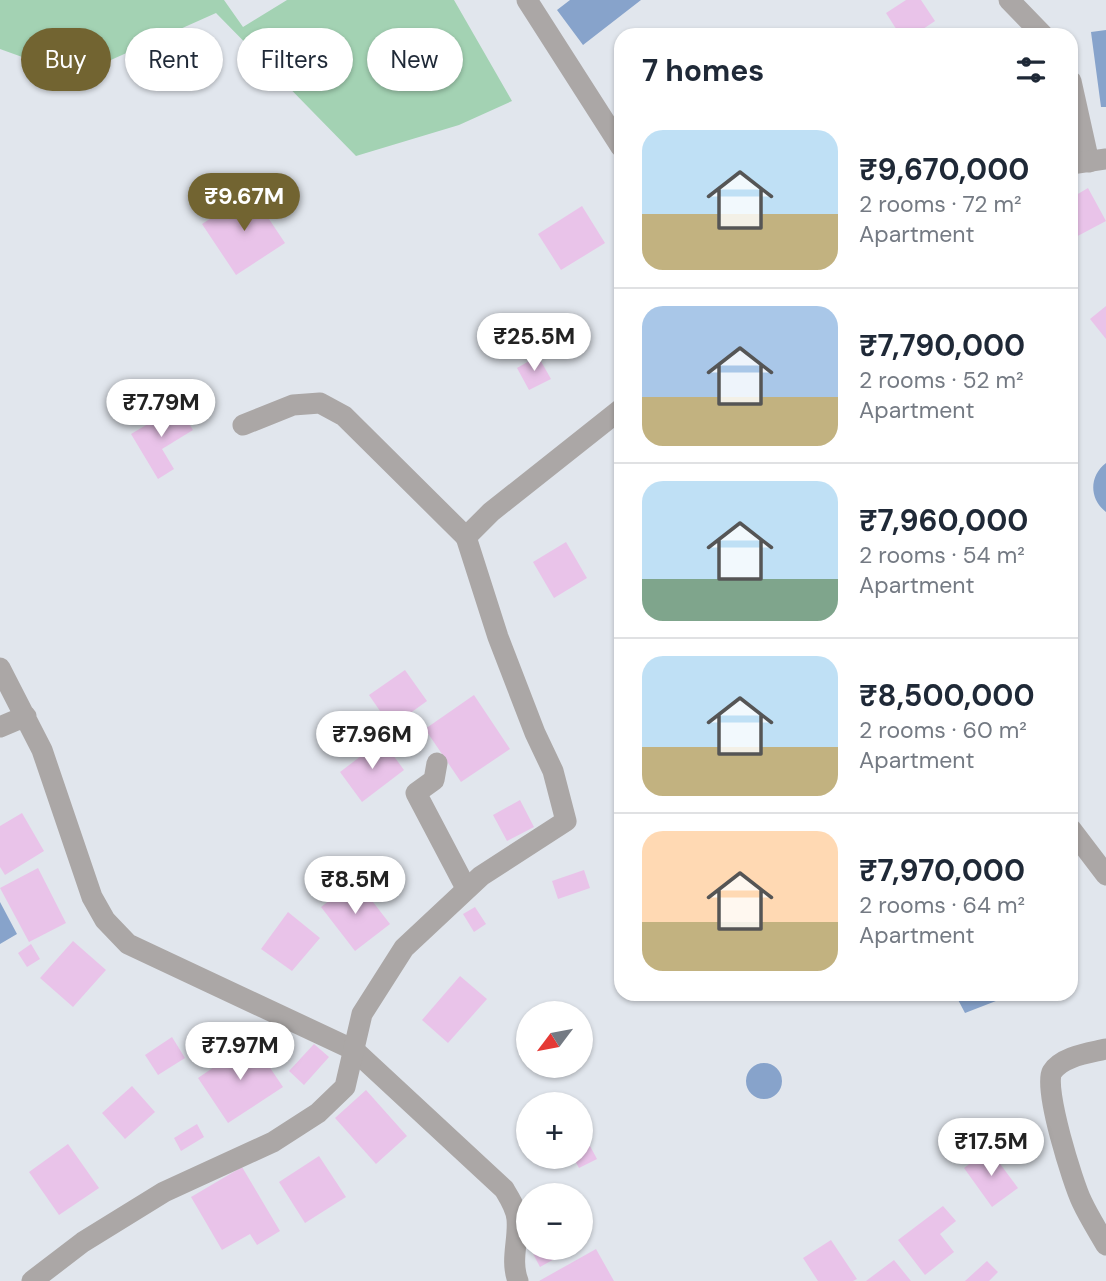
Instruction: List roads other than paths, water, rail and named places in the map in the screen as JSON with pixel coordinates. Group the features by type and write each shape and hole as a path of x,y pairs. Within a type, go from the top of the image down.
{"street":[{"path":"527,0 614,136"},
{"path":"1009,0 1036,28"},
{"path":"1078,114 1088,162"},
{"path":"32,1281 83,1242 164,1192 273,1142 318,1113 345,1087 362,1014 404,948 481,876 565,821 553,771 535,733 498,637 466,537 344,416 320,403 293,405 243,425"},
{"path":"466,537 491,512 614,415"},
{"path":"0,668 42,750 92,897 104,920 128,944 354,1049 504,1189 514,1205 517,1220 514,1270 517,1281"},
{"path":"0,727 26,716"},
{"path":"437,763 434,780 416,793 466,888"},
{"path":"1078,838 1106,875"},
{"path":"1106,1049 1065,1061 1052,1072 1049,1081 1052,1107 1080,1200 1106,1245"}],"water":[{"path":"570,0 641,0 583,45 557,10"},
{"path":"1106,30 1106,107 1101,107 1091,32"},
{"path":"1106,463 1106,512 1096,501 1093,488 1096,474"},
{"path":"0,902 17,934 0,944"},
{"path":"959,1001 996,1001 965,1013"},
{"path":"764,1063 777,1068 782,1081 777,1094 764,1099 751,1094 746,1081 751,1068"}]}
